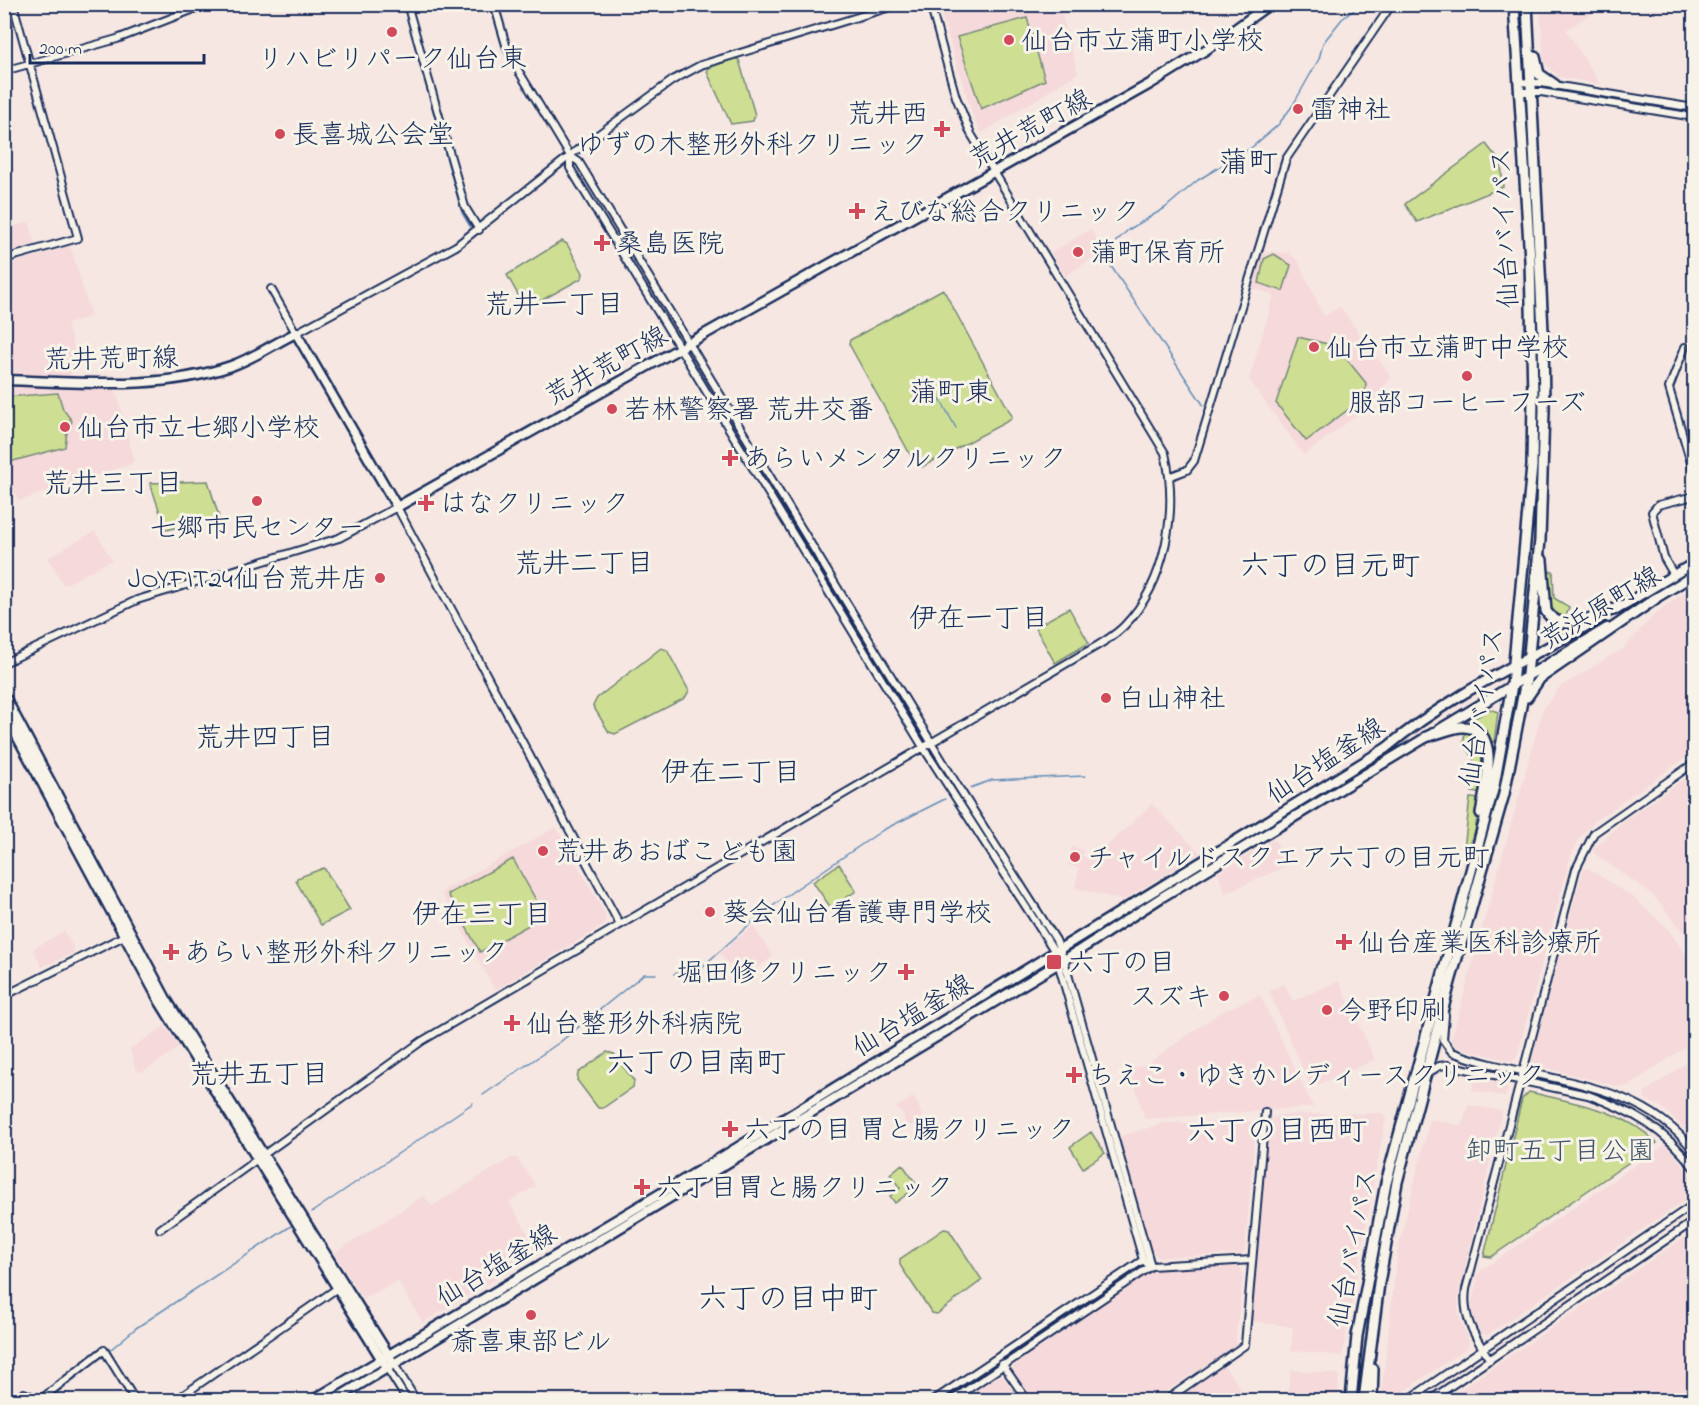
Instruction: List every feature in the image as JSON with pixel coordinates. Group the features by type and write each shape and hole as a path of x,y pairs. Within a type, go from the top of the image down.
{"highway":[{"name":"仙台バイパス","path":"1364,1401 1397,1182 1450,982 1502,804 1524,702 1540,540 1544,462 1543,331 1527,4"},
{"name":"仙台バイパス","path":"1351,1401 1357,1336 1386,1183 1494,786 1512,685 1531,477 1533,407 1531,303 1514,8"},
{"path":"1530,40 1539,74 1555,85"},
{"path":"1540,540 1546,611 1551,618 1572,624 1620,607"},
{"path":"1524,702 1540,678 1655,599"},
{"path":"1426,737 1461,727 1471,728 1483,737 1490,762 1480,836"},
{"path":"1369,1359 1374,1370 1372,1401"}],"main road":[{"name":"荒井荒町線","path":"397,507 1198,55 1269,4"},
{"name":"荒井荒町線","path":"4,380 119,384 173,381 234,365 296,333"},
{"path":"296,333 397,507"},
{"name":"荒浜原町線","path":"1528,658 1695,563"},
{"name":"荒浜原町線","path":"1527,675 1695,575"},
{"name":"仙台塩釜線","path":"313,1401 712,1163 1386,748 1401,736 1513,665 1528,658"},
{"name":"仙台塩釜線","path":"334,1401 1062,961 1527,675"},
{"path":"4,695 166,999 391,1366"},
{"path":"4,712 165,1011 262,1156"}],"street":[{"path":"4,259 78,238 13,4"},
{"path":"4,70 117,39 207,4"},
{"path":"406,4 465,207 479,230"},
{"path":"494,4 506,45 515,65 570,156 579,162 690,342 1058,950 1151,1266"},
{"path":"271,289 296,333 432,260 479,230 570,156 673,80 701,64 900,4"},
{"path":"160,1230 422,1041 1074,659 1124,626 1147,594 1163,552 1171,516 1171,476 1165,453 963,118 930,4"},
{"path":"1171,476 1189,469 1194,461 1286,159 1392,4"},
{"path":"1519,82 1532,87 1695,117"},
{"path":"1520,92 1532,87 1555,85 1695,108"},
{"path":"570,156 570,168 923,747 1058,950"},
{"path":"1684,347 1669,388 1695,473"},
{"path":"1674,575 1664,558 1652,512 1658,505 1695,496"},
{"path":"4,663 137,600 329,542 397,507 620,925"},
{"path":"1490,1360 1468,1324 1465,1300 1521,1071 1575,869 1586,844 1594,833 1612,818 1695,763"},
{"path":"4,996 124,936"},
{"path":"1062,961 1143,1260 1151,1266"},
{"path":"1450,982 1442,1034 1445,1046 1452,1052 1588,1086 1629,1100 1669,1126 1695,1151"},
{"path":"1424,1077 1432,1070 1447,1065 1588,1095 1634,1114 1669,1138 1695,1168"},
{"path":"1166,1401 1245,1345 1265,1112"},
{"path":"1408,1401 1695,1204"},
{"path":"1430,1401 1695,1221"},
{"path":"934,1401 1143,1260"},
{"path":"952,1401 1151,1266 1252,1260"},
{"path":"176,1401 341,1286"},
{"path":"14,1401 24,1393 40,1401 104,1350 135,1401"},
{"path":"998,1358 1027,1401"},
{"path":"391,1366 407,1401"},
{"path":"391,1366 416,1401"}],"shaded area":[{"name":"仙台市立蒲町小学校","path":"938,4 1059,5 1078,73 982,133 974,119"},
{"path":"1540,5 1604,5 1566,30 1600,84 1558,77 1544,61"},
{"path":"29,222 35,244 10,251 7,249 5,229"},
{"name":"蒲町保育所","path":"1091,229 1104,251 1065,276 1051,253"},
{"path":"71,248 91,316 67,324 79,365 70,377 5,373 5,265"},
{"name":"仙台市立蒲町中学校","path":"1272,252 1289,253 1298,261 1324,316 1340,307 1391,377 1371,404 1304,455 1249,380 1274,295 1250,287 1258,256"},
{"name":"仙台市立七郷小学校","path":"4,385 113,389 117,394 134,460 131,464 19,501 5,474"},
{"path":"95,531 112,560 64,585 48,558"},
{"path":"1694,586 1694,752 1596,820 1578,840 1570,858 1517,1056 1512,1061 1456,1047 1451,1041 1543,709 1560,687 1624,648 1657,612"},
{"path":"1694,772 1694,945 1653,895 1595,854 1593,849 1627,819"},
{"path":"1152,804 1200,853 1123,900 1075,888 1079,868 1068,865 1072,847 1083,850 1082,856 1092,860"},
{"path":"556,827 606,916 604,925 497,989 494,988 442,894 444,890"},
{"path":"1273,840 1287,866 1225,893 1218,873"},
{"path":"1588,868 1634,898 1667,928 1694,966 1694,1041 1628,1086 1621,1087 1535,1065 1531,1061 1583,870"},
{"path":"753,926 773,957 740,979 720,953"},
{"path":"64,931 74,949 73,953 42,967 33,949"},
{"path":"1339,981 1374,1060 1311,1088 1269,991 1284,984 1293,1001"},
{"path":"1260,995 1313,1107 1145,1119 1130,1069 1147,1064 1219,1013"},
{"path":"165,1026 178,1045 177,1049 142,1072 136,1070 130,1049"},
{"path":"1694,1058 1694,1138 1662,1107 1645,1099 1644,1093"},
{"path":"1475,1077 1504,1085 1508,1089 1505,1097 1472,1090"},
{"path":"913,1097 919,1107 924,1125 905,1125 904,1115 896,1108"},
{"path":"1468,1105 1502,1111 1458,1296 1458,1314 1469,1342 1468,1347 1391,1400 1381,1397 1398,1249 1430,1119 1462,1126"},
{"path":"1382,1113 1386,1117 1342,1356 1291,1350 1293,1327 1251,1321 1270,1120 1279,1115"},
{"path":"1251,1122 1255,1131 1245,1250 1242,1254 1158,1257 1151,1250 1121,1146 1121,1136 1165,1123"},
{"path":"1666,1144 1694,1180 1694,1194 1487,1335 1481,1334 1473,1316 1472,1302 1478,1274"},
{"path":"511,1158 517,1158 536,1186 509,1202 540,1253 423,1322 398,1281 363,1299 334,1253 424,1196 432,1206"},
{"path":"1694,1231 1694,1400 1445,1400"},
{"path":"1239,1266 1243,1273 1235,1346 1153,1400 1033,1400 1012,1371 1014,1365 1154,1270"},
{"path":"1224,1366 1249,1400 1173,1400"},
{"path":"1291,1370 1339,1374 1338,1400 1287,1399"},
{"path":"997,1376 1003,1376 1019,1400 961,1400"}],"green space":[{"path":"1027,18 1045,80 981,109 957,37"},
{"path":"735,58 739,60 755,115 753,121 731,124 707,72 709,68"},
{"path":"1486,144 1501,163 1503,187 1417,222 1405,204"},
{"path":"562,241 567,244 583,273 582,278 526,309 507,275"},
{"path":"1274,254 1291,265 1283,291 1259,283 1264,259"},
{"path":"943,289 1012,416 1010,420 922,467 916,465 849,344 850,340"},
{"path":"1298,337 1336,346 1366,383 1365,397 1306,441 1276,403"},
{"path":"58,393 63,409 72,421 67,432 65,447 6,463 5,397"},
{"path":"208,481 219,517 166,530 150,483"},
{"path":"1553,571 1554,598 1569,607 1565,620 1551,613 1548,572"},
{"path":"1069,608 1089,643 1055,663 1035,627"},
{"path":"661,648 667,650 689,691 685,698 615,734 609,732 593,706 597,698"},
{"path":"1489,709 1498,712 1494,742 1489,742 1469,722"},
{"path":"1465,731 1481,739 1485,753 1482,794 1472,792 1474,767 1471,755 1463,745"},
{"path":"1470,798 1480,799 1475,831 1466,850 1464,849"},
{"path":"513,859 545,916 480,952 448,894"},
{"path":"839,864 856,891 831,908 813,882"},
{"path":"324,868 350,910 321,925 296,881 297,878"},
{"path":"607,1052 614,1054 634,1081 633,1087 603,1108 598,1108 577,1080 578,1073"},
{"name":"卸町五丁目公園","path":"1529,1092 1580,1104 1613,1115 1644,1131 1657,1143 1491,1257 1484,1256 1522,1099"},
{"path":"1091,1132 1105,1153 1083,1168 1070,1147"},
{"path":"902,1164 918,1186 895,1203 890,1196 900,1188 890,1174"},
{"path":"944,1229 949,1230 982,1280 937,1314 932,1313 900,1265 900,1259"}],"waterway":[{"path":"403,4 462,213 471,228"},
{"path":"1204,406 1103,254 1128,230 1165,208 1198,180 1251,148 1278,125 1293,105 1319,59 1323,43 1342,19 1362,4"},
{"path":"938,395 956,428"},
{"path":"970,788 992,780 1085,776"},
{"path":"674,974 702,967 759,916 796,889 883,830 945,799"},
{"path":"483,1095 560,1042 644,974 656,974"},
{"path":"312,1212 473,1103"},
{"path":"110,1350 136,1328 291,1226"},
{"path":"48,1400 104,1355"}],"place":[{"name":"リハビリパーク仙台東","path":"392,32"},
{"name":"仙台市立蒲町小学校","path":"1009,40"},
{"name":"雷神社","path":"1298,109"},
{"name":"荒井西 ゆずの木整形外科クリニック","path":"942,129"},
{"name":"長喜城公会堂","path":"280,134"},
{"name":"えびな総合クリニック","path":"857,211"},
{"name":"桑島医院","path":"602,243"},
{"name":"蒲町保育所","path":"1078,252"},
{"name":"仙台市立蒲町中学校","path":"1314,347"},
{"name":"服部コーヒーフーズ","path":"1467,376"},
{"name":"若林警察署 荒井交番","path":"612,409"},
{"name":"仙台市立七郷小学校","path":"65,427"},
{"name":"あらいメンタルクリニック","path":"730,458"},
{"name":"七郷市民センター","path":"257,501"},
{"name":"はなクリニック","path":"426,503"},
{"name":"JOYFIT24仙台荒井店","path":"380,578"},
{"name":"白山神社","path":"1106,698"},
{"name":"荒井あおばこども園","path":"543,851"},
{"name":"チャイルドスクエア六丁の目元町","path":"1075,857"},
{"name":"葵会仙台看護専門学校","path":"710,912"},
{"name":"仙台産業医科診療所","path":"1344,942"},
{"name":"あらい整形外科クリニック","path":"171,952"},
{"name":"六丁の目","path":"1054,962"},
{"name":"堀田修クリニック","path":"906,972"},
{"name":"スズキ","path":"1224,996"},
{"name":"今野印刷","path":"1327,1010"},
{"name":"仙台整形外科病院","path":"512,1023"},
{"name":"ちえこ・ゆきかレディースクリニック","path":"1074,1075"},
{"name":"六丁の目 胃と腸クリニック","path":"730,1129"},
{"name":"六丁目胃と腸クリニック","path":"642,1187"},
{"name":"斎喜東部ビル","path":"531,1315"}],"district":[{"name":"蒲町","path":"1248,162"},
{"name":"荒井一丁目","path":"554,303"},
{"name":"蒲町東","path":"951,391"},
{"name":"荒井三丁目","path":"113,482"},
{"name":"荒井二丁目","path":"584,562"},
{"name":"六丁の目元町","path":"1330,565"},
{"name":"伊在一丁目","path":"979,617"},
{"name":"荒井四丁目","path":"265,736"},
{"name":"伊在二丁目","path":"731,771"},
{"name":"伊在三丁目","path":"482,913"},
{"name":"六丁の目南町","path":"696,1062"},
{"name":"荒井五丁目","path":"259,1073"},
{"name":"六丁の目西町","path":"1277,1130"},
{"name":"六丁の目中町","path":"788,1298"}]}
